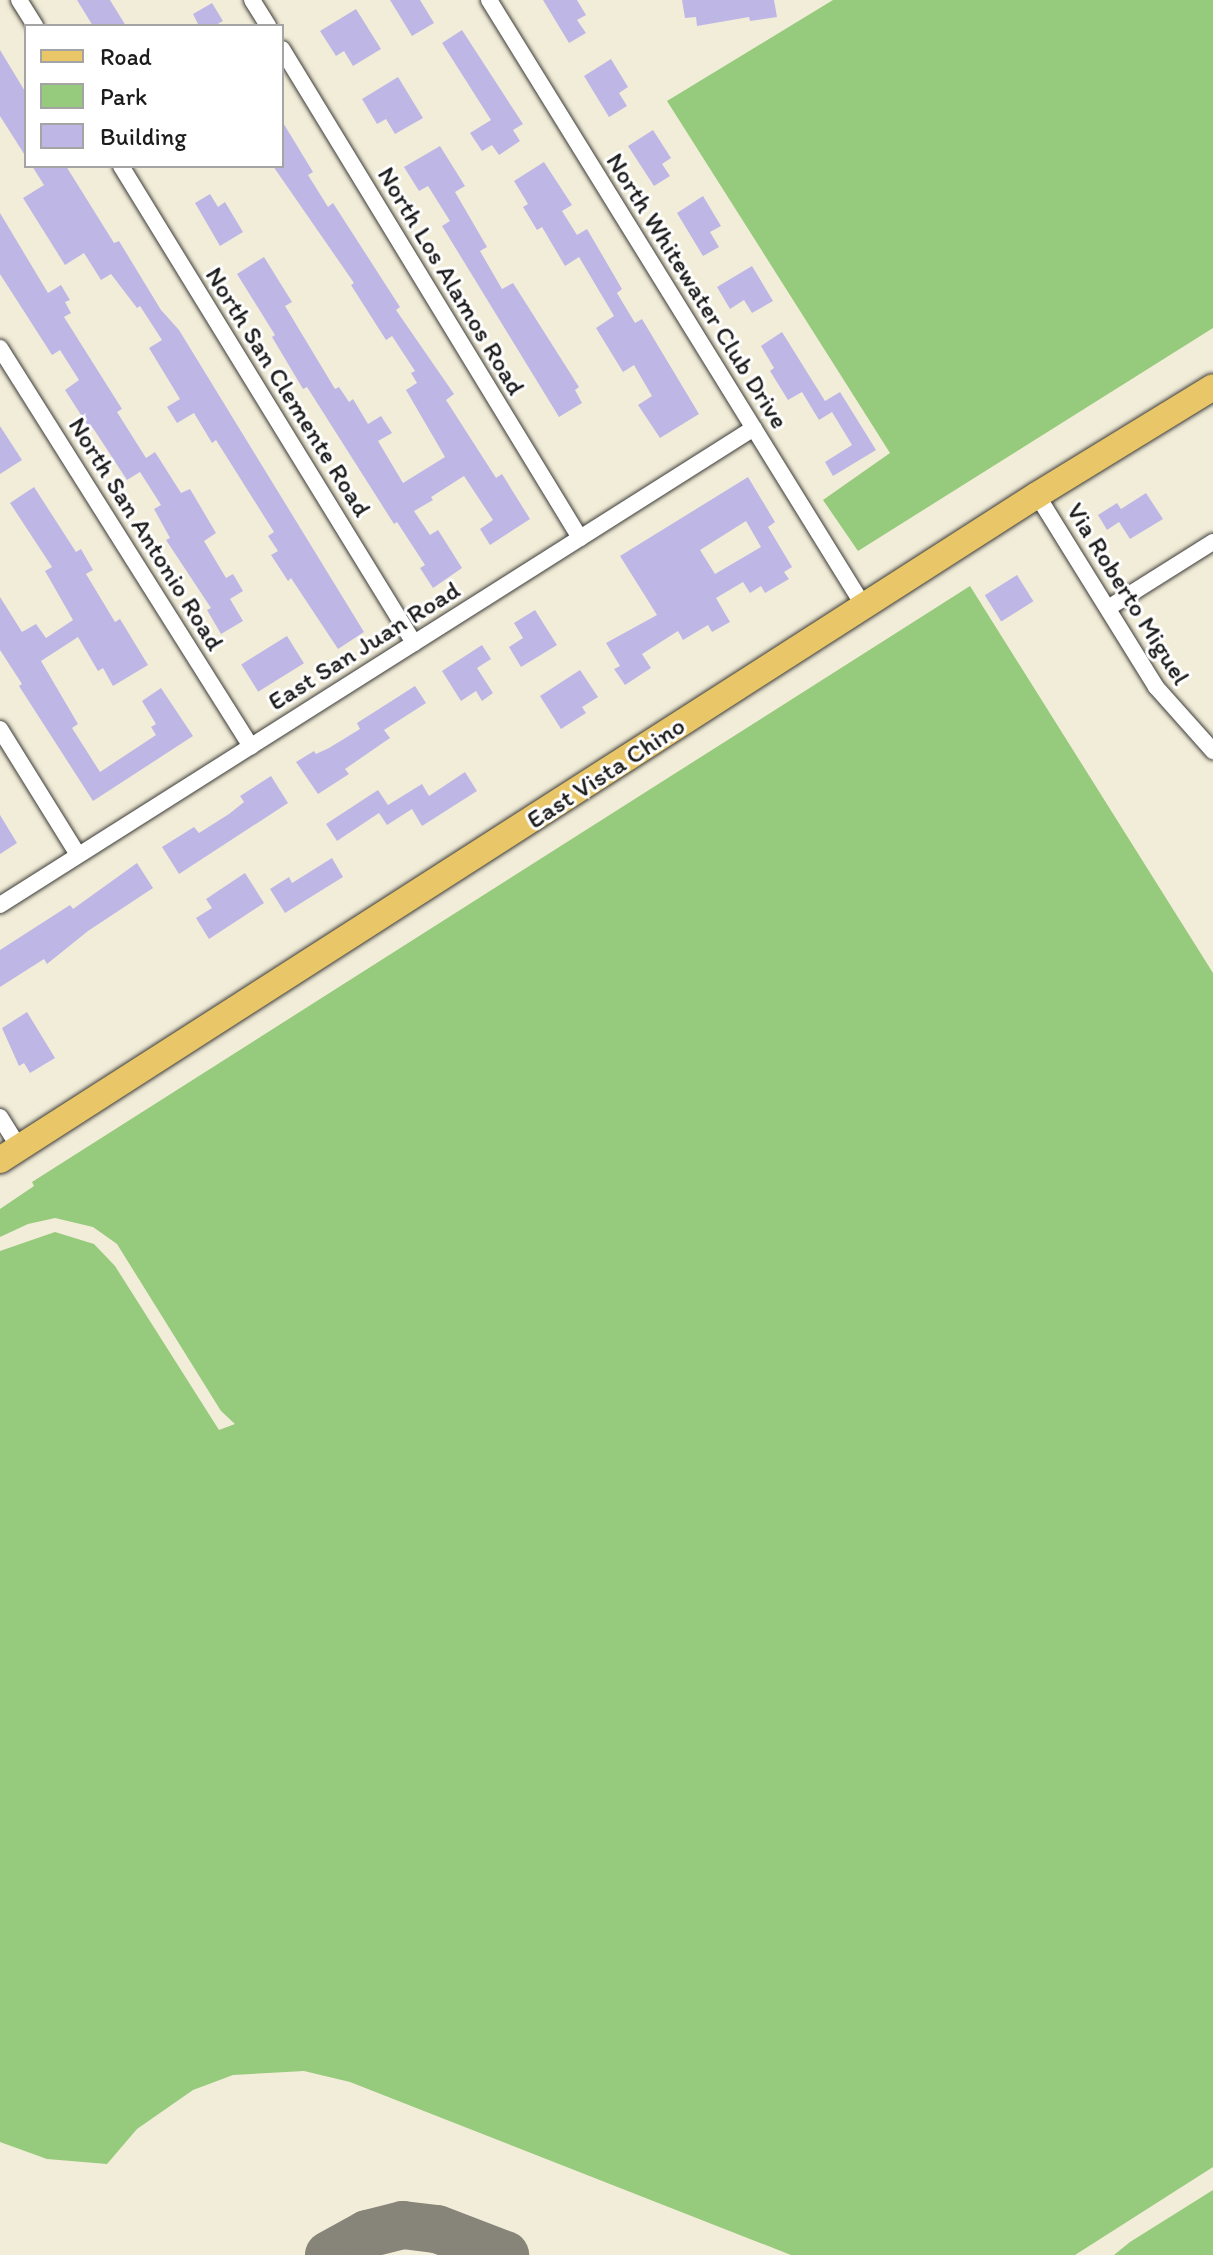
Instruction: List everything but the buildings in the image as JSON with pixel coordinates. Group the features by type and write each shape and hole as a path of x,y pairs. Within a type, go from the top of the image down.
{"main road":[{"name":"East Vista Chino","path":"10,1154 1037,495 1213,387"}],"street":[{"path":"19,0 34,24"},
{"path":"252,0 267,24"},
{"name":"North Whitewater Club Drive","path":"489,0 865,608"},
{"name":"North Los Alamos Road","path":"284,52 580,538"},
{"name":"North San Clemente Road","path":"122,168 414,643"},
{"name":"North San Antonio Road","path":"0,348 251,746"},
{"name":"East San Juan Road","path":"0,905 754,428"},
{"name":"Via Roberto Miguel","path":"1037,495 1156,687 1213,751"},
{"path":"1108,608 1213,542"},
{"path":"0,729 78,855"},
{"path":"0,1117 10,1154"}],"green space":[{"path":"833,0 1213,0 1213,328 858,551 823,500 890,453 667,101"},
{"path":"970,586 1213,973 1213,2167 1075,2255 791,2255 350,2082 304,2071 233,2075 193,2090 137,2129 107,2164 47,2159 0,2142 0,1251 55,1232 94,1244 115,1266 219,1430 235,1424 221,1411 117,1244 93,1227 55,1218 28,1224 0,1237 0,1209 34,1186 32,1182"},
{"path":"1213,2190 1213,2255 1114,2255 1130,2242"}],"taxiway":[{"path":"329,2255 367,2234 403,2225 437,2229 505,2255"}]}
